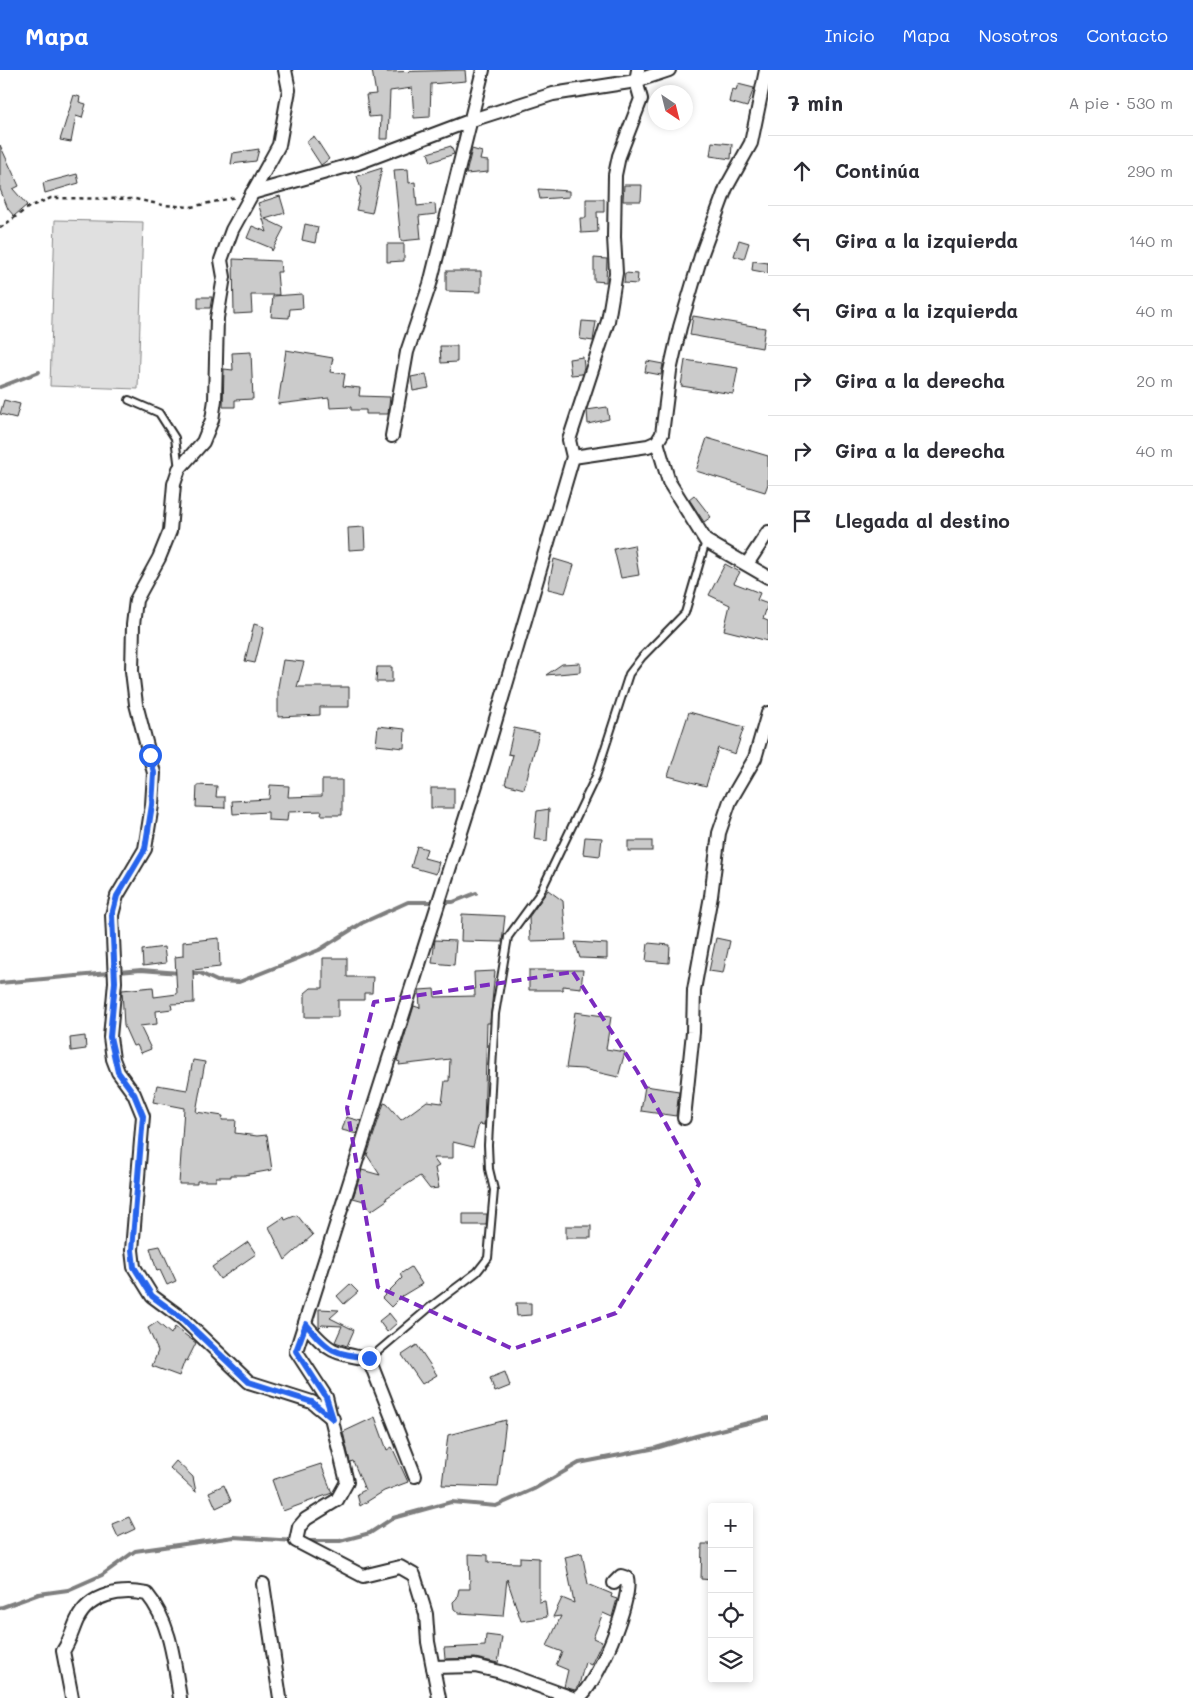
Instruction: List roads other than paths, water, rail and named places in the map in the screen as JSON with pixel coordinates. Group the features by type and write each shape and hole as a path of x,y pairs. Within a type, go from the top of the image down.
{"street":[{"path":"285,70 289,90 279,145 232,230 221,260 224,277 217,318 215,400 212,420 203,442 179,469 174,484 170,531 159,558 136,600 133,625 133,680 136,704 154,773 152,805 145,849 117,896 112,915 115,982 110,1037 118,1072 134,1094 143,1116 132,1250 133,1259 141,1280 152,1296 183,1319 249,1382 312,1402 333,1419"},
{"path":"392,436 407,352 430,284 472,120 482,70"},
{"path":"252,193 358,163 472,120 553,94 637,75 669,70"},
{"path":"573,457 648,446 657,442 662,434 670,371 680,327 701,256 726,188 751,143 766,70"},
{"path":"439,1698 426,1614 414,1575 400,1567 363,1576 308,1549 296,1541 299,1527 306,1519 338,1500 346,1482 333,1419 326,1397 296,1351 306,1324 308,1307 483,763 573,457 569,440 608,321 616,274 614,174 640,98 637,75"},
{"path":"657,442 669,482 706,542 768,577"},
{"path":"747,564 768,532"},
{"path":"684,1118 693,1032 694,990 711,896 719,833 730,801 755,758 768,713"},
{"path":"306,1324 325,1348 346,1355 369,1358 415,1476"},
{"path":"578,1698 585,1694 595,1680 626,1601 629,1585 627,1578 621,1576 614,1583"},
{"path":"263,1584 280,1698"},
{"path":"72,1698 63,1651 69,1643 78,1617 87,1605 100,1596 132,1591 147,1594 160,1611 167,1628 180,1698"},
{"path":"433,1667 475,1666 501,1672 572,1698"}],"lane":[{"path":"129,400 159,413 175,438 179,469"},
{"path":"369,1358 429,1308 478,1272 488,1258 494,1190 489,1169 488,1145 495,1014 508,937 540,893 596,776 629,674 642,657 685,613 706,542"}],"waterway":[{"path":"0,387 39,372"},
{"path":"189,973 200,973 217,981 239,982 319,950 362,923 408,902 453,902 476,893"},
{"path":"0,983 141,970 180,973"},
{"path":"307,1541 340,1541 370,1533 393,1518 451,1502 496,1506 534,1489 579,1463 656,1448 768,1418"},
{"path":"0,1608 39,1594 68,1590 102,1575 135,1551 234,1537 295,1541"}]}
